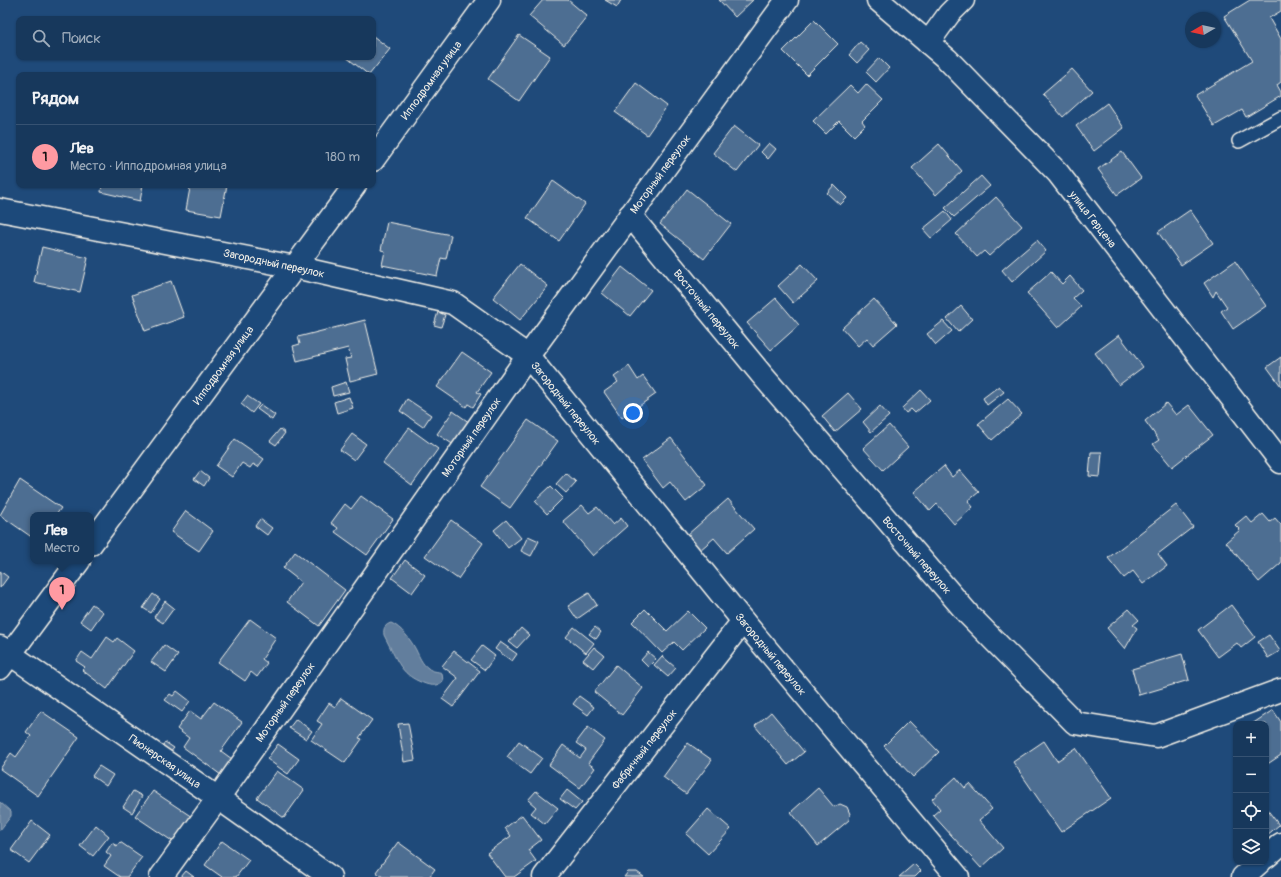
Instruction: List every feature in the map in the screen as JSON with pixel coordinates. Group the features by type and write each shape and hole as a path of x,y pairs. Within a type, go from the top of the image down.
{"street":[{"name":"Ипподромная улица","path":"376,156 489,0"},
{"name":"Моторный переулок","path":"161,877 528,356 787,0"},
{"name":"улица Герцена","path":"878,0 947,59 1058,173 1281,462"},
{"path":"928,43 949,14 963,0"},
{"name":"Ипподромная улица","path":"94,540 353,188"},
{"name":"Загородный переулок","path":"0,210 295,267 453,303 528,356 743,621 958,877"},
{"name":"Восточный переулок","path":"630,215 762,375 968,615 1075,723 1156,736 1281,690"},
{"path":"3,656 77,564"},
{"name":"Фабричный переулок","path":"544,877 743,621"},
{"name":"Пионерская улица","path":"3,656 218,798 330,877"},
{"path":"1269,854 1281,844"},
{"path":"1243,877 1257,865"}],"lane":[{"path":"1239,141 1281,118"}],"water":[{"path":"391,623 409,638 426,666 431,670 442,673 443,681 441,683 437,685 428,685 413,678 404,671 397,661 384,635 385,627"},
{"path":"0,802 11,812 11,816 0,830"}],"building":[{"path":"543,0 568,0 587,16 564,45 529,16"},
{"path":"605,0 621,0 617,7"},
{"path":"719,0 753,0 735,17"},
{"path":"1250,0 1281,0 1281,11 1269,18 1281,39 1281,82 1277,85 1281,92 1281,96 1246,117 1242,110 1214,126 1195,95 1252,61 1224,16"},
{"path":"814,20 838,44 807,75 783,51"},
{"path":"519,35 550,56 519,101 488,79"},
{"path":"376,38 390,49 371,72 365,72 350,60 376,60"},
{"path":"860,42 869,50 857,63 849,55"},
{"path":"879,58 889,68 876,82 866,72"},
{"path":"1072,69 1092,91 1063,117 1043,94"},
{"path":"636,83 667,106 647,135 615,112"},
{"path":"866,84 883,100 862,121 865,125 854,136 839,121 826,134 813,121 850,85 858,93"},
{"path":"1107,103 1124,128 1094,151 1076,126"},
{"path":"734,126 758,145 737,172 713,153"},
{"path":"769,143 776,149 768,159 761,152"},
{"path":"939,144 962,171 936,195 912,168"},
{"path":"1122,152 1141,178 1117,195 1098,169"},
{"path":"981,176 990,186 954,217 945,208"},
{"path":"553,181 585,204 559,241 527,218"},
{"path":"834,185 847,198 840,205 827,193"},
{"path":"102,188 142,188 140,201 101,192"},
{"path":"190,188 226,188 221,216 186,210"},
{"path":"687,189 731,224 704,259 660,224"},
{"path":"996,197 1022,226 989,256 984,251 977,257 956,234"},
{"path":"1190,210 1213,243 1181,265 1158,232"},
{"path":"945,211 952,220 931,238 923,229"},
{"path":"387,222 451,235 446,259 441,258 437,276 382,265 385,251 381,250"},
{"path":"1037,240 1046,251 1012,282 1002,270"},
{"path":"42,247 88,258 80,292 34,282"},
{"path":"1235,261 1266,306 1233,329 1221,311 1227,307 1216,291 1213,297 1204,283"},
{"path":"520,264 548,286 520,320 493,298"},
{"path":"802,264 818,281 793,303 778,286"},
{"path":"622,267 651,290 630,316 602,293"},
{"path":"1051,272 1062,284 1070,276 1082,290 1073,298 1081,307 1058,328 1027,293"},
{"path":"171,281 184,317 145,331 132,295"},
{"path":"776,298 799,325 771,350 747,323"},
{"path":"874,299 897,324 873,345 867,338 858,346 842,328"},
{"path":"961,306 972,319 958,332 947,319"},
{"path":"438,312 445,315 441,327 434,325"},
{"path":"365,320 378,374 350,381 345,359 351,358 348,348 297,361 293,346 300,344 298,337"},
{"path":"943,321 952,331 936,345 927,334"},
{"path":"1119,335 1143,367 1119,385 1095,353"},
{"path":"462,352 491,372 477,392 481,394 473,407 468,404 466,407 437,387"},
{"path":"1281,357 1281,386 1267,367"},
{"path":"629,366 638,380 643,376 656,394 622,418 604,392 618,382 614,377"},
{"path":"346,382 349,392 333,396 331,387"},
{"path":"999,386 1004,392 987,405 983,398"},
{"path":"921,390 930,400 915,413 911,409 906,413 902,408"},
{"path":"848,393 862,409 835,432 822,416"},
{"path":"247,396 259,404 252,413 241,404"},
{"path":"349,397 353,408 337,413 334,402"},
{"path":"407,399 431,415 423,427 400,411"},
{"path":"1008,399 1022,414 992,440 978,424"},
{"path":"1166,403 1176,415 1189,405 1213,435 1172,467 1153,444 1159,440 1145,421"},
{"path":"261,405 275,415 272,420 257,409"},
{"path":"880,406 889,416 871,432 863,422"},
{"path":"453,411 473,425 457,447 437,434"},
{"path":"528,420 558,441 510,508 480,487"},
{"path":"889,425 908,447 883,470 863,448"},
{"path":"409,428 438,449 412,485 383,463"},
{"path":"280,429 285,433 276,445 270,441"},
{"path":"352,434 366,444 354,460 340,450"},
{"path":"671,438 707,485 686,502 670,482 663,488 642,460"},
{"path":"235,439 264,459 258,467 253,464 250,468 242,463 232,477 216,466"},
{"path":"1091,452 1102,452 1100,477 1089,476"},
{"path":"944,466 952,477 960,470 979,492 968,501 973,507 954,524 937,504 930,511 914,492"},
{"path":"200,471 209,478 204,486 194,479"},
{"path":"566,473 576,482 566,493 556,484"},
{"path":"20,480 61,508 58,512 30,512 30,536 0,515"},
{"path":"551,486 563,498 547,514 535,501"},
{"path":"361,496 393,519 367,555 335,532 338,528 331,523 345,504 351,509"},
{"path":"728,499 754,529 727,553 714,538 700,550 687,535"},
{"path":"582,505 589,513 597,507 613,525 621,518 627,526 593,556 563,521"},
{"path":"1176,505 1193,527 1158,554 1167,566 1143,584 1133,571 1124,578 1108,558"},
{"path":"186,511 213,531 199,551 171,532"},
{"path":"1263,514 1270,522 1275,518 1281,525 1281,563 1259,582 1226,542 1240,530 1235,525 1246,516 1252,523"},
{"path":"260,519 272,528 267,535 255,526"},
{"path":"451,520 483,543 458,579 425,556"},
{"path":"506,520 521,538 508,548 494,530"},
{"path":"528,536 539,541 531,556 521,551"},
{"path":"295,552 345,590 319,626 287,602 301,582 283,568"},
{"path":"405,560 425,575 412,593 392,578"},
{"path":"0,571 8,577 0,588"},
{"path":"589,593 597,605 577,619 568,606"},
{"path":"153,594 160,599 151,613 143,608"},
{"path":"165,601 174,608 163,623 154,617"},
{"path":"92,604 103,612 91,629 80,621"},
{"path":"1231,605 1255,637 1241,648 1237,643 1218,657 1198,630"},
{"path":"645,609 667,631 688,611 705,628 682,650 674,642 662,653 632,622"},
{"path":"1129,609 1139,620 1133,625 1137,628 1125,649 1107,628"},
{"path":"250,619 276,638 262,659 267,663 257,677 251,672 245,681 218,662"},
{"path":"574,627 594,643 586,653 566,637"},
{"path":"595,627 601,632 596,639 589,634"},
{"path":"521,628 529,635 517,648 509,642"},
{"path":"1269,635 1280,651 1268,658 1258,642"},
{"path":"107,637 114,642 117,638 134,651 107,689 82,670 85,667 76,661 82,652 92,659"},
{"path":"500,642 517,654 512,661 495,649"},
{"path":"164,645 178,655 166,672 151,662"},
{"path":"482,646 495,656 485,670 471,660"},
{"path":"594,647 604,655 593,668 583,660"},
{"path":"454,651 480,671 453,707 442,699 458,678 442,666"},
{"path":"648,652 656,659 648,667 641,660"},
{"path":"1182,654 1189,680 1139,695 1132,669"},
{"path":"662,656 676,668 668,677 654,665"},
{"path":"616,665 643,688 622,715 594,692"},
{"path":"177,691 190,701 182,712 165,700 170,694 173,696"},
{"path":"579,696 594,707 588,715 573,704"},
{"path":"341,698 372,720 359,738 362,739 345,763 311,740 322,724 317,721 329,703 335,707"},
{"path":"214,702 242,722 221,751 232,759 221,775 183,747 189,738 177,729 190,711 201,719"},
{"path":"1273,710 1281,722 1281,755 1269,763 1269,721 1256,721"},
{"path":"41,711 79,737 38,796 0,769 11,753 16,757 31,736 26,732"},
{"path":"771,712 804,752 788,765 755,726"},
{"path":"296,719 312,731 306,739 289,728"},
{"path":"909,721 939,752 913,777 884,746"},
{"path":"408,723 415,760 404,762 398,724"},
{"path":"588,727 605,740 588,763 595,768 580,788 549,765 563,745 580,758 586,750 576,743"},
{"path":"519,741 542,758 530,774 507,757"},
{"path":"1044,741 1057,761 1076,748 1111,798 1061,832 1013,762"},
{"path":"165,742 174,748 169,754 161,748"},
{"path":"688,743 712,760 686,794 663,777"},
{"path":"278,744 299,759 288,774 267,759"},
{"path":"99,766 113,775 106,786 92,776"},
{"path":"277,771 304,790 284,818 257,798"},
{"path":"956,777 965,788 970,784 992,809 979,820 1003,848 981,868 933,815 940,809 932,799"},
{"path":"818,788 834,807 840,804 847,807 850,814 849,820 818,846 791,812"},
{"path":"567,790 582,802 575,810 560,799"},
{"path":"133,791 142,796 132,813 123,807"},
{"path":"153,791 192,817 175,843 135,816"},
{"path":"536,791 558,808 545,824 531,813 536,807 528,800"},
{"path":"708,809 731,829 708,854 686,834"},
{"path":"1269,812 1279,825 1269,833"},
{"path":"522,815 541,840 528,850 536,861 514,877 505,877 487,853 511,836 505,828"},
{"path":"32,821 50,835 29,863 11,850"},
{"path":"96,825 109,836 93,856 80,846"},
{"path":"222,841 249,860 236,877 222,877 205,865"},
{"path":"120,842 142,857 127,877 120,877 104,866 111,856 106,852 112,843 117,846"},
{"path":"398,842 435,869 429,877 383,877 376,872"},
{"path":"914,864 921,871 915,877 899,877"},
{"path":"186,871 194,877 181,877"},
{"path":"628,872 637,872 644,877 624,877"}],"place":[{"name":"Лев","path":"62,610"}]}
